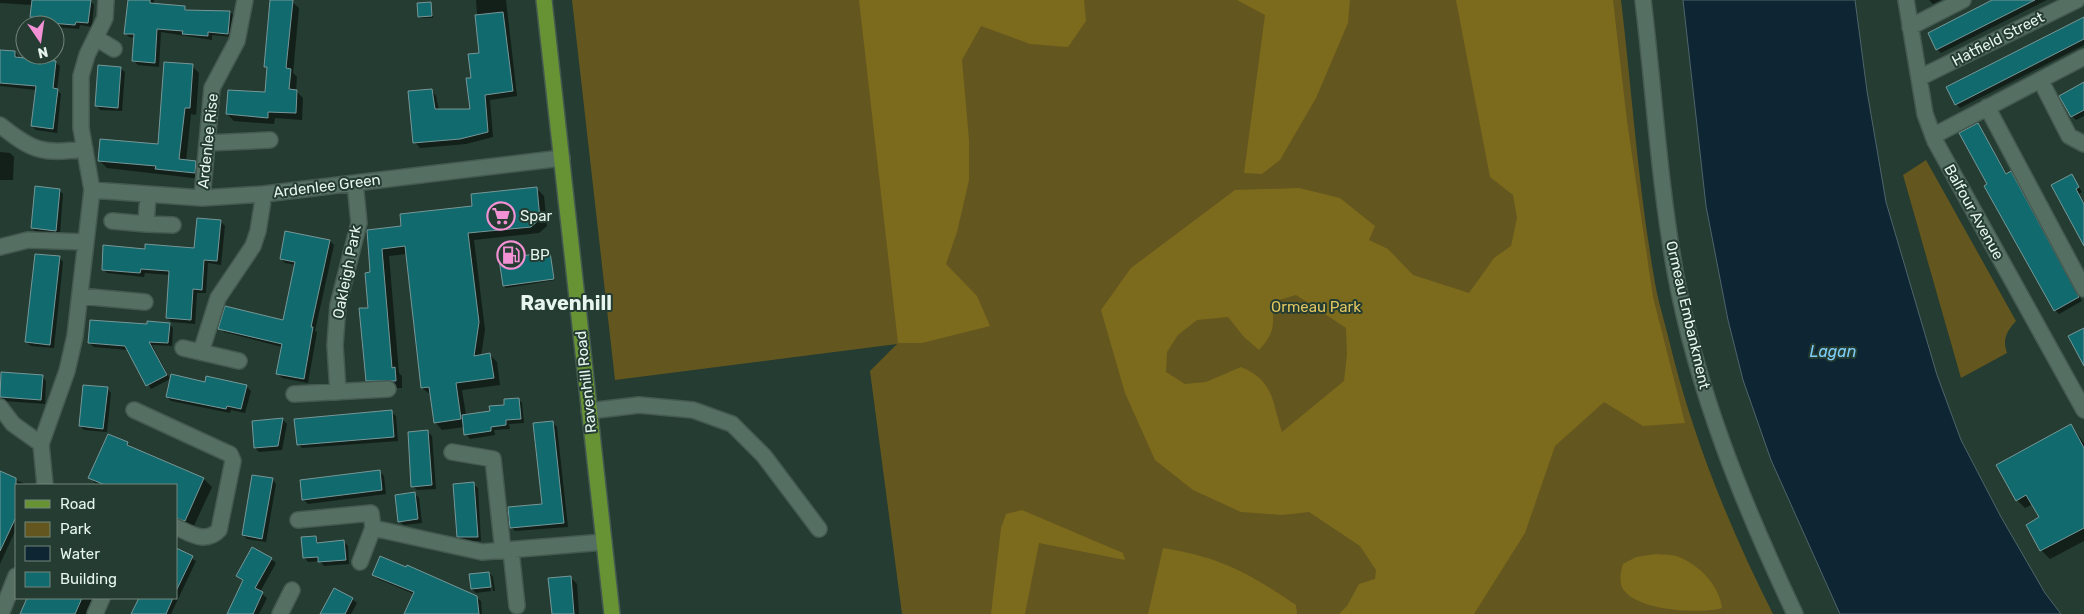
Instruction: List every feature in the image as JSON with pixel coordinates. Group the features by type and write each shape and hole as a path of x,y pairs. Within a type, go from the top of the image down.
{"main road":[{"name":"Ravenhill Road","path":"544,0 612,614"}],"street":[{"path":"45,484 41,444 67,370 80,296 92,190 81,128 81,76 87,55 105,18 106,0"},
{"name":"Ardenlee Rise","path":"202,198 212,88 237,41 245,0"},
{"name":"Ormeau Embankment","path":"1644,0 1666,209 1676,272 1694,355 1737,484 1795,614"},
{"name":"Balfour Avenue","path":"1906,0 1925,114 1933,136 2084,410"},
{"path":"1910,27 1963,0"},
{"name":"Hatfield Street","path":"1919,78 2077,0"},
{"path":"96,38 114,49"},
{"path":"1933,136 2084,57"},
{"path":"2045,89 2069,136 2084,144"},
{"path":"1987,107 2084,290"},
{"path":"0,125 29,147 44,152 85,149"},
{"path":"207,143 270,140"},
{"name":"Ardenlee Green","path":"92,190 202,198 264,194 562,158"},
{"name":"Oakleigh Park","path":"338,392 335,345 338,305 359,223 355,183"},
{"path":"201,352 218,298 234,277 253,246 258,230 264,194"},
{"path":"146,224 148,195"},
{"path":"112,221 173,226"},
{"path":"0,247 28,240 86,242"},
{"path":"80,296 145,302"},
{"path":"182,348 239,361"},
{"path":"294,394 388,389"},
{"path":"589,411 639,405 693,410 732,424 764,456 819,529"},
{"path":"0,407 13,424 41,444"},
{"path":"134,410 230,454 233,461 219,530 209,537 202,538 178,528"},
{"path":"452,452 493,459 517,606"},
{"path":"298,520 371,513 373,528 360,562"},
{"path":"373,528 465,550 507,551 604,542"},
{"path":"1,614 15,579"},
{"path":"280,614 292,590"},
{"path":"95,614 102,599"}],"green space":[{"name":"Ormeau Park","path":"572,0 1621,0 1648,242 1658,299 1677,372 1699,443 1726,513 1773,614 902,614 870,371 897,344 615,380"},
{"path":"859,0 1084,0 1086,21 1068,47 1030,44 981,26 962,60 969,140 969,180 957,232 946,264 977,296 990,326 922,343 898,343"},
{"path":"1237,0 1350,0 1348,23 1316,98 1280,160 1262,174 1244,173 1265,15"},
{"path":"1456,0 1613,0 1627,121 1653,297 1685,423 1643,426 1604,402 1555,446 1525,533 1474,614 1339,614 1347,606 1359,584 1375,579 1376,570 1360,546 1309,512 1282,515 1241,512 1193,490 1155,460 1125,393 1101,310 1131,268 1235,190 1299,188 1340,198 1375,226 1369,240 1388,249 1413,275 1469,293 1494,258 1511,246 1517,218 1513,195 1490,177","holes":["1296,295 1346,328 1347,354 1344,381 1282,432 1274,402 1266,386 1260,379 1241,367 1206,382 1185,384 1166,372 1167,352 1178,335 1197,320 1228,317 1244,337 1259,350 1271,333 1272,302"]},
{"path":"1926,160 2016,321 2005,339 2007,353 1961,378 1903,175"},
{"path":"1022,510 1123,553 1125,560 1039,543 1025,614 991,614 1001,528 1006,514"},
{"path":"1163,548 1201,556 1248,575 1296,605 1297,614 1148,614"},
{"path":"1656,554 1677,556 1694,565 1713,585 1722,608 1700,611 1669,609 1640,602 1629,595 1621,584 1623,564 1636,557"}],"water":[{"name":"Lagan","path":"1683,0 1855,0 1867,91 1886,202 1937,375 1961,440 2001,517 2045,593 2061,614 1840,614 1771,460 1743,380 1728,320 1706,206"}],"building":[{"path":"32,0 91,0 88,23 76,22 75,25 65,24 65,15 30,15"},
{"path":"128,0 150,0 150,3 185,6 185,10 230,11 228,34 208,32 208,36 182,34 183,31 157,29 155,63 132,61 134,34 124,34"},
{"path":"270,0 293,0 286,68 291,69 289,89 297,90 296,113 268,112 268,118 226,114 228,90 265,92 267,67 264,67"},
{"path":"1992,0 2035,0 1936,50 1928,33"},
{"path":"431,2 432,16 418,17 417,3"},
{"path":"503,12 513,91 485,95 488,132 460,139 413,143 408,91 432,89 435,109 470,109 466,78 471,78 468,54 479,53 475,15"},
{"path":"2084,17 2084,39 1955,105 1946,87"},
{"path":"0,50 15,51 15,65 56,65 53,88 58,89 53,129 31,126 36,86 0,83"},
{"path":"164,62 193,64 190,108 185,108 179,159 196,161 195,173 155,169 156,166 98,161 100,139 158,144"},
{"path":"98,65 121,67 118,108 95,106"},
{"path":"2084,82 2084,110 2071,117 2059,96"},
{"path":"1978,123 2006,174 2011,171 2079,297 2054,311 1984,186 1987,184 1959,133"},
{"path":"2072,174 2079,187 2076,189 2084,204 2084,246 2051,185"},
{"path":"35,186 60,189 56,231 31,228"},
{"path":"537,187 540,219 531,227 468,233 479,322 474,356 490,353 494,378 456,383 461,419 434,423 429,387 421,388 405,246 382,249 392,368 395,367 396,381 366,381 359,308 368,308 365,273 370,272 367,230 401,226 400,214 472,206 471,194"},
{"path":"197,218 221,220 217,261 204,260 202,290 193,289 191,320 166,318 169,271 141,269 140,273 102,270 103,245 145,249 145,244 194,248"},
{"path":"285,231 330,240 311,327 313,327 304,379 276,374 282,344 218,329 225,306 283,320 295,262 280,259"},
{"path":"550,252 554,279 503,286 499,259"},
{"path":"35,254 60,256 50,345 25,342"},
{"path":"90,320 147,324 147,321 170,323 168,343 149,342 167,375 146,386 125,346 88,343"},
{"path":"2084,328 2084,366 2068,336"},
{"path":"1,372 43,375 41,400 0,397"},
{"path":"171,374 205,382 206,376 247,385 241,409 227,406 226,409 166,397"},
{"path":"83,385 108,387 103,429 79,426"},
{"path":"519,398 521,419 506,420 506,425 491,427 491,431 464,435 462,415 490,411 489,406 504,405 504,399"},
{"path":"392,410 394,437 297,445 294,419"},
{"path":"283,418 278,446 254,448 252,421"},
{"path":"553,421 564,523 510,528 508,507 542,504 533,423"},
{"path":"2071,424 2084,448 2084,528 2040,551 2026,525 2039,517 2026,495 2016,501 1996,465"},
{"path":"428,430 432,485 411,487 408,432"},
{"path":"108,434 128,442 127,445 204,478 185,521 178,519 178,484 103,484 88,478"},
{"path":"380,470 382,490 302,500 300,480"},
{"path":"0,471 16,478 16,484 15,519 0,551"},
{"path":"252,475 273,478 262,539 242,535"},
{"path":"474,482 478,537 457,537 453,484"},
{"path":"415,492 418,519 398,522 395,495"},
{"path":"316,536 317,543 344,540 346,560 318,562 318,557 303,558 301,537"},
{"path":"252,547 272,558 255,588 263,592 253,614 227,614 243,580 236,576"},
{"path":"178,549 193,556 178,587"},
{"path":"380,556 406,567 407,565 477,596 479,614 404,614 414,592 372,575"},
{"path":"489,572 491,587 471,589 469,574"},
{"path":"571,576 574,614 552,614 548,578"},
{"path":"334,588 353,598 345,614 320,614"},
{"path":"27,599 82,599 75,614 20,614"},
{"path":"138,599 173,599 166,614 131,614"}],"place":[{"name":"Spar","path":"501,216"},
{"name":"BP","path":"511,255"}],"district":[{"name":"Ravenhill","path":"566,303"}]}
